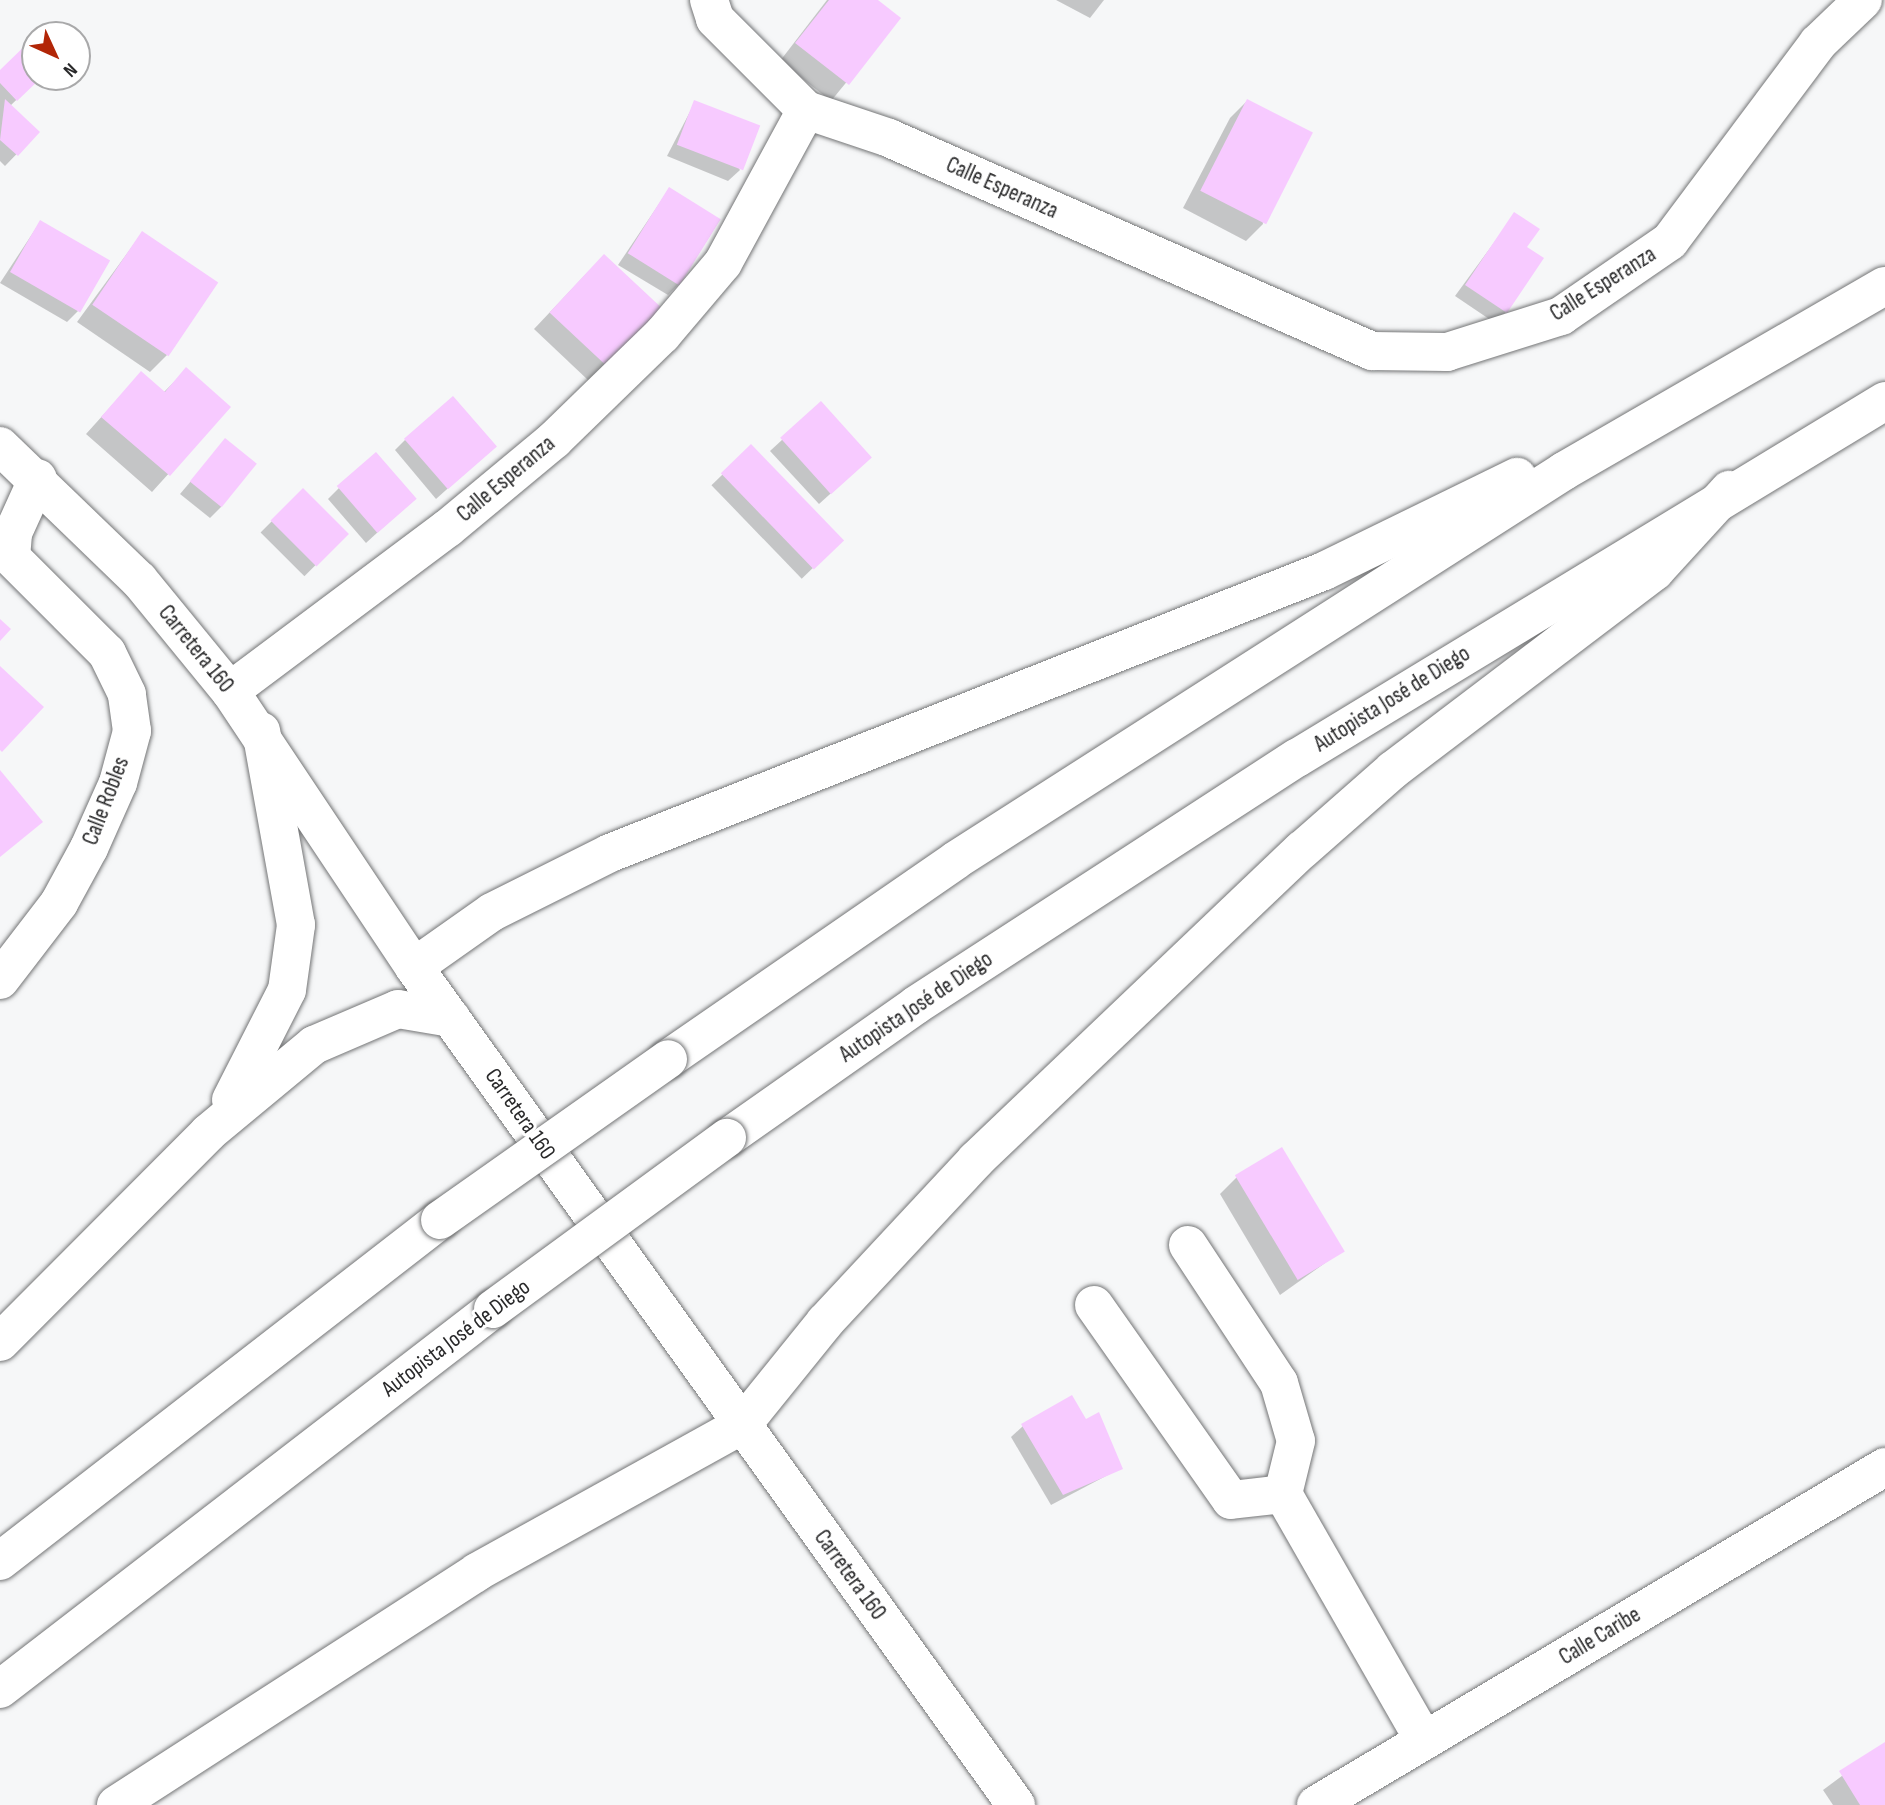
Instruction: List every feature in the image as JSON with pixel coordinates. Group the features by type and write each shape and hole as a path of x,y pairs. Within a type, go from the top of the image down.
{"main road":[{"path":"709,0 715,19 806,110"},
{"name":"Calle Esperanza","path":"230,691 469,510 554,440 662,335 723,262 806,110 889,138 1372,351 1447,352 1561,316 1670,241 1818,43 1863,0"},
{"path":"0,1561 440,1220 968,852 1564,471 1885,286"},
{"name":"Autopista José de Diego","path":"0,1689 493,1309 727,1138 916,1005 1297,758 1729,490 1885,401"},
{"name":"Carretera 160","path":"0,446 38,478 139,580 261,731 414,967 1016,1805"},
{"path":"414,967 492,912 610,853 1324,571 1512,478 1564,471"},
{"name":"Calle Robles","path":"0,981 59,903 89,848 118,783 132,731 127,694 107,653 11,557 7,535 38,478"},
{"path":"116,1805 477,1572 742,1425 825,1322 976,1160 1292,860 1393,770 1655,571 1729,490"},
{"path":"208,1133 265,1040 292,963 296,925 261,731"},
{"path":"0,1342 208,1133 314,1045 398,1009 451,1018"},
{"path":"1188,1245 1279,1383 1296,1441 1283,1494 1424,1740"},
{"path":"1094,1305 1231,1500 1283,1494"},
{"name":"Calle Caribe","path":"1316,1805 1424,1740 1881,1479"}],"building":[{"path":"829,0 878,0 901,18 849,85 795,43"},
{"path":"21,50 21,91 27,91 17,101 0,83 0,70"},
{"path":"5,99 40,132 18,156 0,140"},
{"path":"1247,99 1313,133 1266,224 1200,191"},
{"path":"694,100 760,125 743,170 677,145"},
{"path":"669,187 721,219 679,285 628,253"},
{"path":"1514,212 1540,229 1527,247 1544,258 1507,313 1465,285"},
{"path":"40,220 110,260 80,312 10,272"},
{"path":"142,231 218,282 169,356 92,305"},
{"path":"604,254 662,308 607,366 549,313"},
{"path":"186,367 231,407 170,476 101,417 141,371 165,392"},
{"path":"453,396 497,447 448,489 404,439"},
{"path":"821,401 872,457 831,494 780,438"},
{"path":"225,438 257,464 222,507 190,482"},
{"path":"751,444 844,540 814,570 721,473"},
{"path":"376,452 417,499 377,533 337,486"},
{"path":"303,488 349,534 316,566 270,521"},
{"path":"0,619 11,629 0,641"},
{"path":"0,666 44,707 2,752 0,750"},
{"path":"0,770 43,822 0,857"},
{"path":"1282,1147 1345,1252 1298,1280 1235,1175"},
{"path":"1072,1395 1086,1419 1099,1412 1123,1469 1063,1495 1021,1424"},
{"path":"1885,1742 1885,1805 1860,1805 1839,1771"}]}
